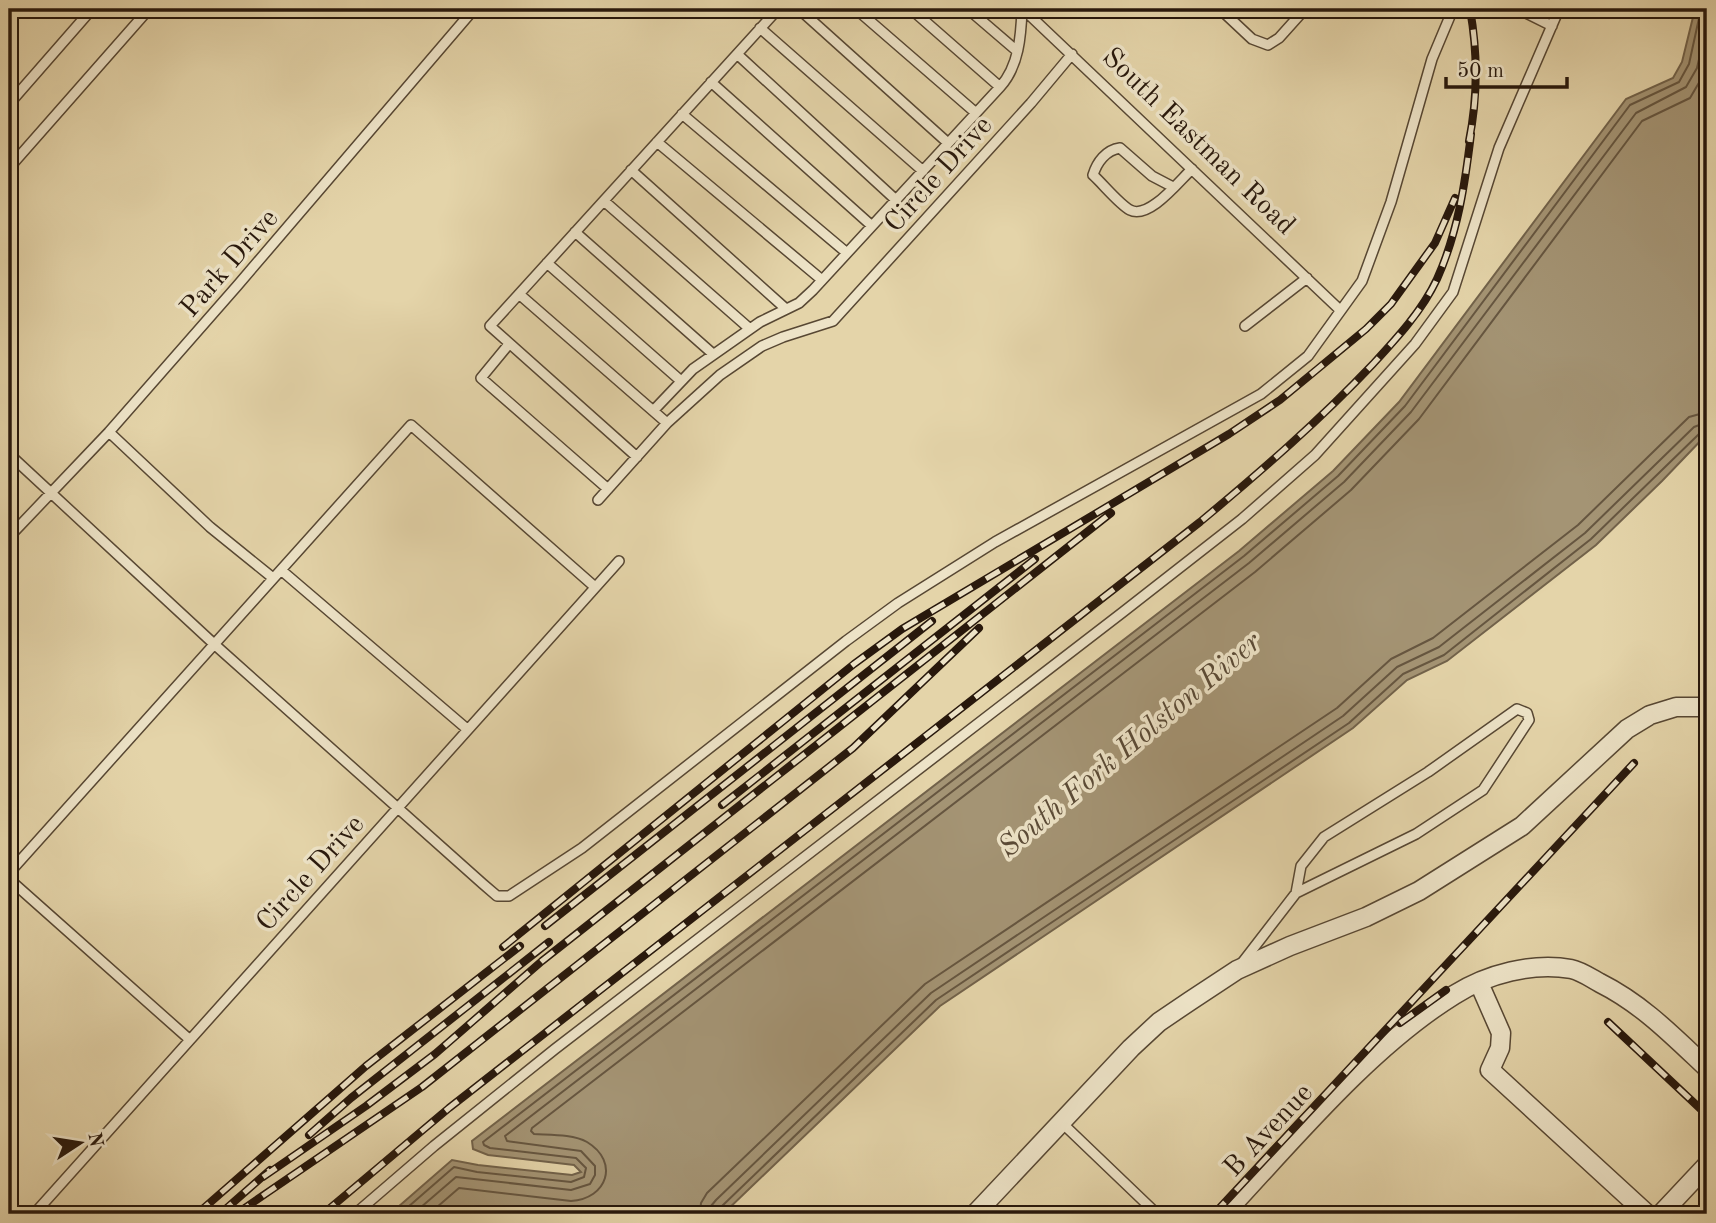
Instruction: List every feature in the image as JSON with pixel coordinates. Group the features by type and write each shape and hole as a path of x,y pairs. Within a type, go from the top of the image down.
{"street":[{"path":"975,1214 1123,1056 1159,1022 1237,970 1366,917 1419,891 1522,826 1627,729 1650,715 1676,707 1707,707"},
{"name":"B Avenue","path":"1224,1214 1349,1080 1418,1020 1456,993 1479,983 1540,966 1574,970 1626,996 1646,1011 1707,1069"},
{"path":"1479,983 1501,1034 1500,1048 1490,1070 1647,1214"},
{"path":"1661,1214 1707,1165"}],"lane":[{"path":"9,104 92,9"},
{"path":"9,168 149,9"},
{"name":"Park Drive","path":"10,533 109,432 320,192 363,137 474,9"},
{"path":"637,457 490,326 778,9"},
{"path":"799,9 948,143"},
{"path":"856,9 976,113"},
{"path":"911,9 1000,87"},
{"path":"968,9 1017,51"},
{"path":"653,411 681,381 713,354 750,329 799,303 923,171 1008,78 1021,39 1022,9"},
{"name":"South Eastman Road","path":"1022,9 1340,310"},
{"path":"1098,9 1103,13 1124,9"},
{"path":"1220,9 1252,39 1268,45 1279,38 1305,9"},
{"path":"9,453 214,644 483,884 497,896 509,896 582,848 846,640 898,603 995,542 1217,418 1279,380 1308,356 1362,281 1391,202 1432,58 1453,9"},
{"path":"1517,9 1552,26"},
{"path":"355,1214 434,1146 555,1049 1124,612 1242,519 1315,455 1415,344 1453,292 1499,148 1559,9"},
{"path":"760,28 923,171"},
{"path":"737,54 896,200"},
{"name":"Circle Drive","path":"667,423 720,375 762,346 833,321 1031,103 1072,54"},
{"path":"711,82 872,226"},
{"path":"682,114 847,253"},
{"path":"657,142 822,281"},
{"path":"1173,187 1152,176 1120,148 1111,149 1096,165 1093,175 1130,210 1139,213 1153,208 1192,169"},
{"path":"631,170 786,309"},
{"path":"604,201 750,329"},
{"path":"576,232 713,354"},
{"path":"547,263 681,381"},
{"path":"1245,326 1307,278"},
{"path":"519,294 667,423 598,500"},
{"path":"509,344 481,378 608,489"},
{"path":"189,1039 9,876 273,578 411,425 595,587"},
{"path":"109,432 210,527 273,578"},
{"name":"Circle Drive","path":"34,1214 619,561"},
{"path":"281,570 467,729"},
{"path":"1237,970 1296,893 1416,834 1483,790 1529,720 1527,713 1517,709 1428,772 1324,837 1301,866 1296,893"},
{"path":"1061,1122 1155,1212"}],"water":[{"name":"South Fork Holston River","path":"1695,9 1707,9 1707,434 1596,545 1447,661 1407,680 1353,728 940,1006 723,1214 390,1214 452,1160 572,1175 581,1172 574,1165 488,1155 473,1149 472,1141 1239,551 1333,471 1399,402 1626,99 1673,78 1682,62"}],"railway":[{"path":"1469,141 1476,75 1470,9"},
{"path":"323,1214 449,1108 1200,522 1310,426 1391,344 1431,291 1455,226 1471,134"},
{"path":"503,947 854,664 902,629 1229,434 1280,400 1366,329 1391,304 1435,243 1455,198"},
{"path":"263,1177 366,1106 435,1054 542,961 1111,513"},
{"path":"722,805 1035,559"},
{"path":"545,926 932,621"},
{"path":"236,1214 422,1087 853,748 979,628"},
{"path":"1214,1214 1634,763"},
{"path":"309,1135 351,1098 549,942"},
{"path":"197,1214 366,1066 520,946"},
{"path":"1400,1023 1446,990"},
{"path":"1608,1022 1707,1115"},
{"path":"220,1214 270,1170"}]}
